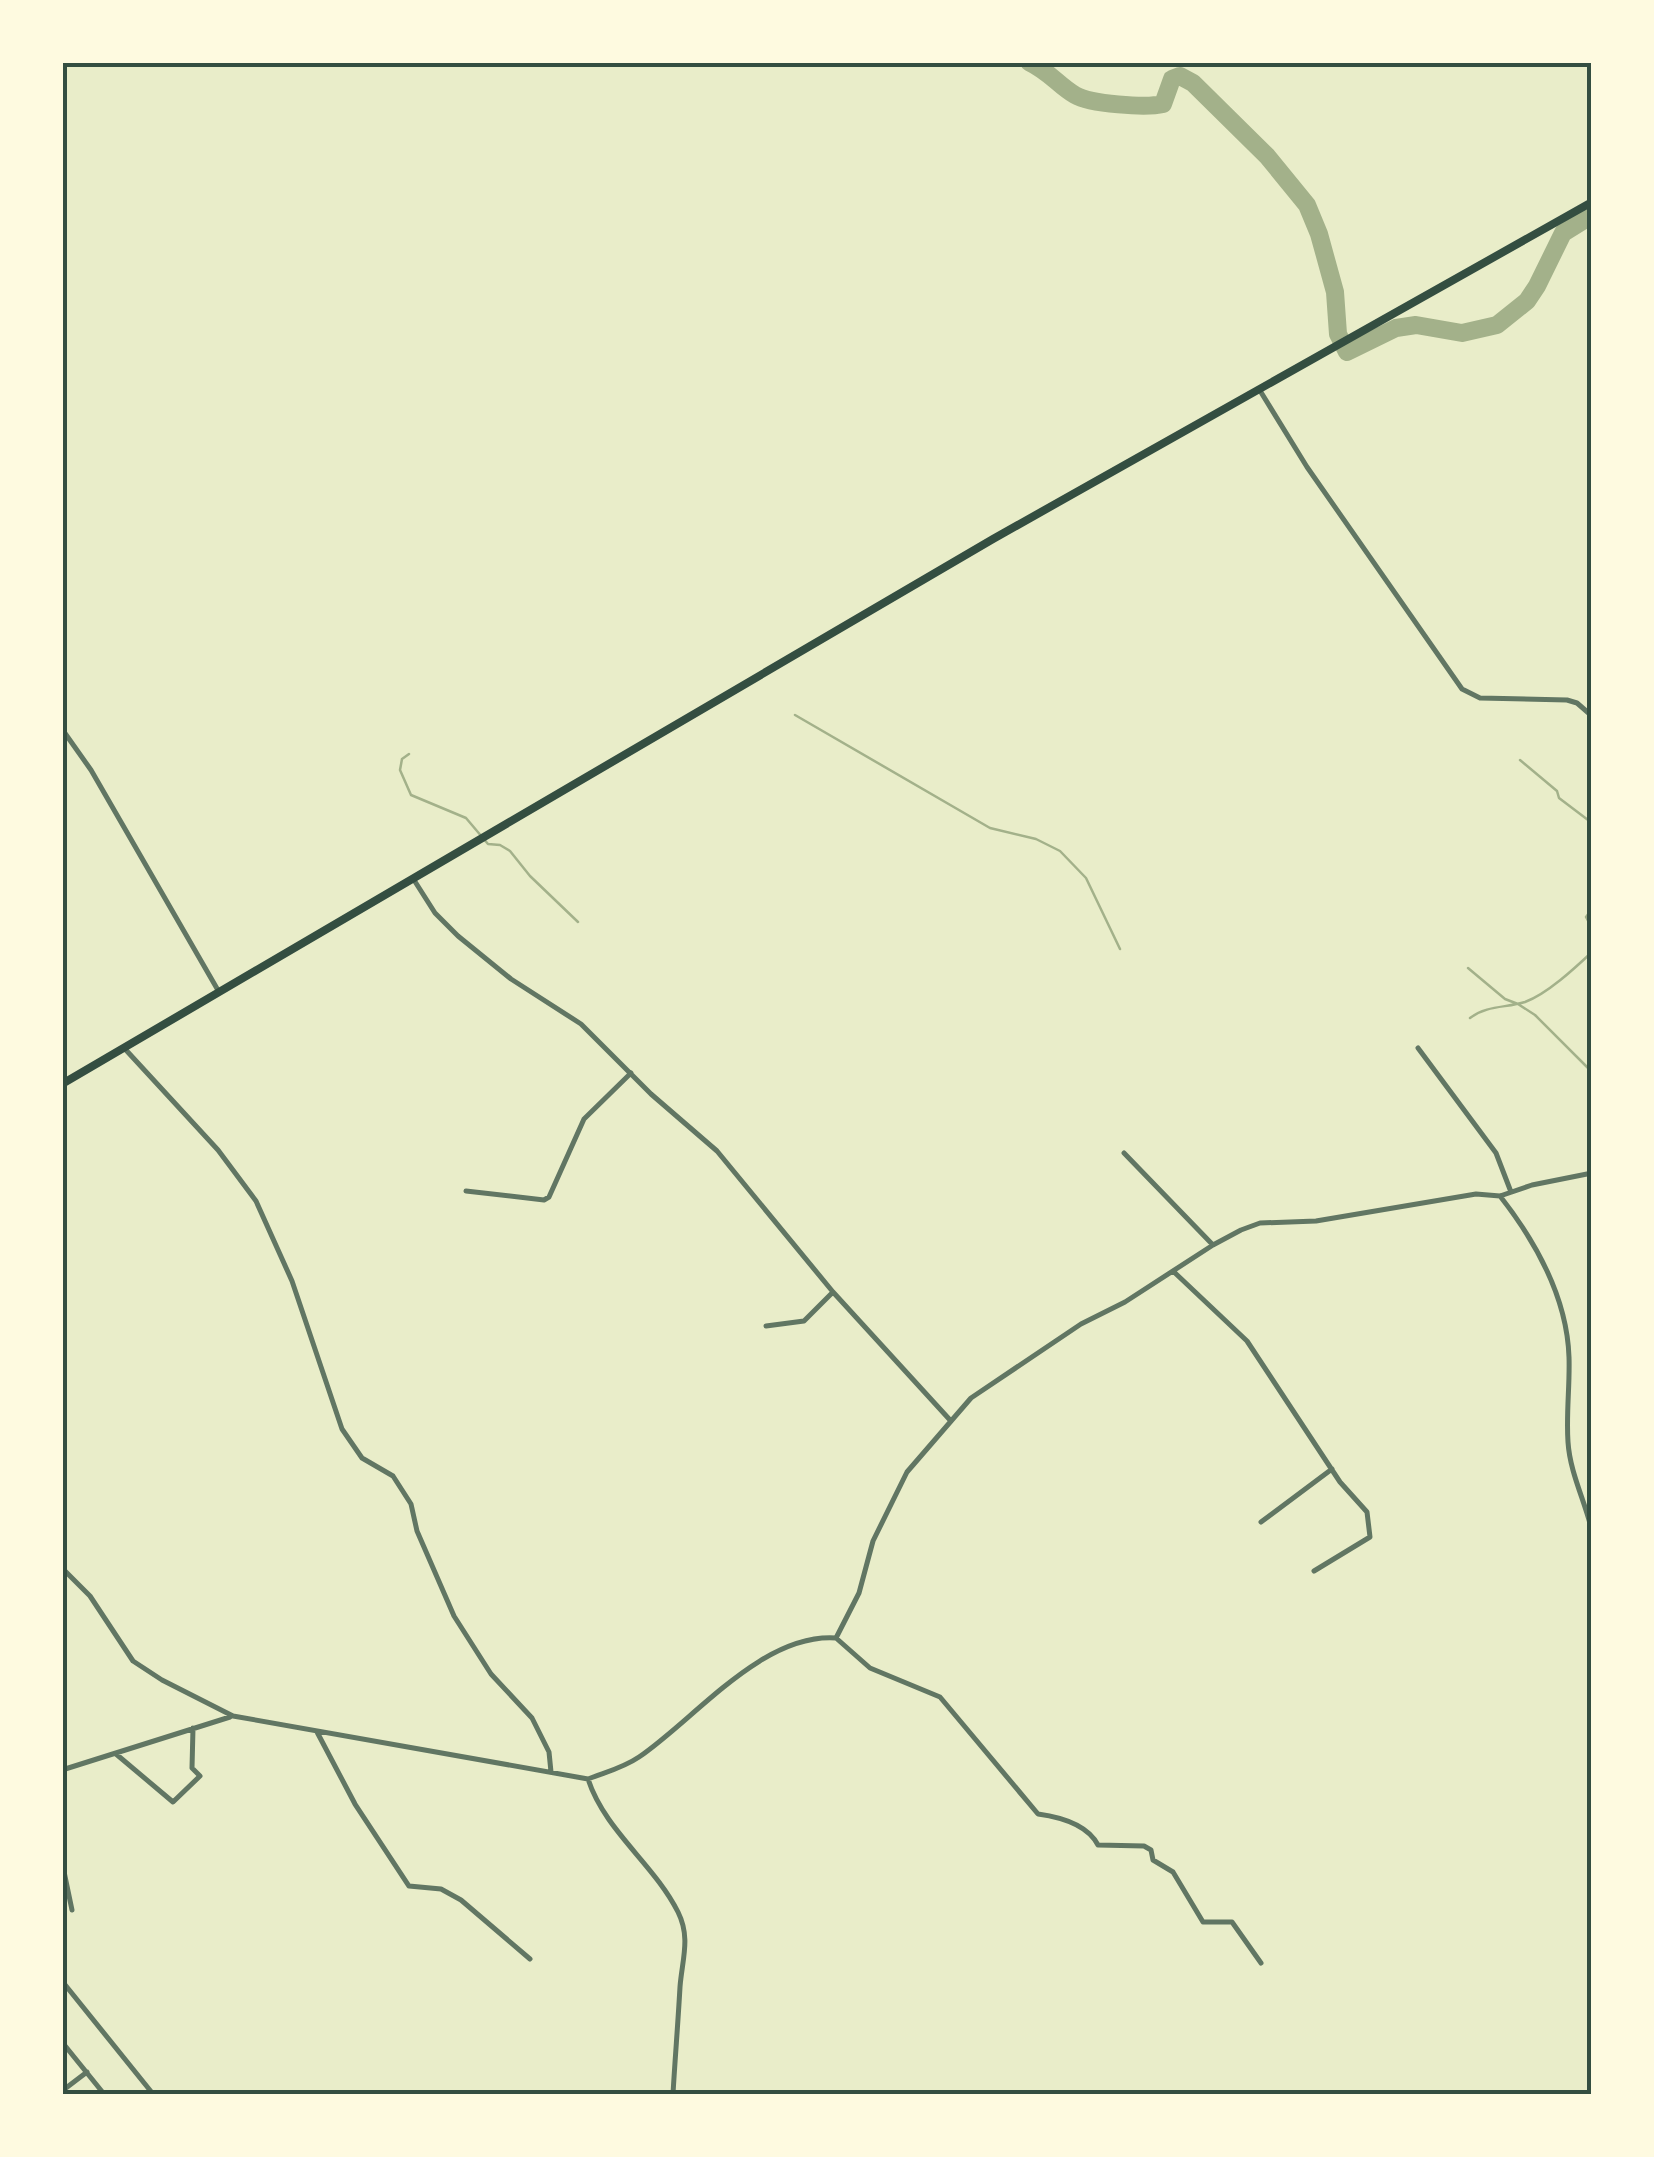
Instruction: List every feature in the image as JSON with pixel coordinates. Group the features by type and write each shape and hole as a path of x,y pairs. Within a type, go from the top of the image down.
{"main road":[{"path":"62,1084 993,539 1592,202"}],"street":[{"path":"1259,389 1307,467 1462,689 1480,698 1567,700 1592,716"},
{"path":"62,729 91,770 220,992"},
{"path":"414,880 435,912 458,936 581,1024 734,1168 833,1292 950,1420"},
{"path":"124,1048 218,1150 256,1201 292,1281 342,1429 362,1458 394,1476 411,1504 416,1531 454,1616 491,1674 532,1718 549,1752 551,1772"},
{"path":"1418,1048 1496,1153 1511,1192"},
{"path":"466,1192 544,1200 549,1197 584,1119 631,1073"},
{"path":"1124,1153 1213,1245"},
{"path":"836,1638 859,1593 873,1540 908,1472 971,1398 1081,1324 1174,1272 1213,1245 1260,1224 1333,1218 1476,1194 1500,1196 1592,1173"},
{"path":"1500,1196 1528,1234 1561,1307 1569,1355 1568,1444 1592,1531"},
{"path":"1174,1272 1247,1341 1332,1469 1367,1512 1370,1537 1314,1571"},
{"path":"766,1326 804,1321 833,1292"},
{"path":"1261,1522 1332,1469"},
{"path":"62,1568 90,1596 134,1661 162,1680 233,1716 588,1779 636,1759 756,1664 800,1641 836,1638 870,1668 940,1696 1038,1814 1061,1817 1092,1834 1098,1845 1144,1846 1151,1850 1152,1860 1173,1872 1202,1922 1232,1922 1262,1963"},
{"path":"62,1770 233,1716"},
{"path":"116,1754 173,1802 200,1776 192,1768 193,1728"},
{"path":"317,1732 355,1804 409,1886 441,1889 461,1900 530,1959"},
{"path":"588,1779 612,1824 665,1890 680,1915 687,1940 673,2094"},
{"path":"62,1862 72,1910"},
{"path":"62,1982 154,2094"},
{"path":"62,2042 104,2094"},
{"path":"62,2091 87,2072"}],"waterway":[{"path":"1029,62 1075,95 1105,103 1163,104 1172,79 1180,76 1193,83 1267,156 1307,205 1335,292 1338,334 1347,352 1396,328 1416,325 1462,333 1497,325 1527,301 1563,233 1592,215"},
{"path":"795,715 990,828 1036,839 1060,851 1086,878 1120,949"},
{"path":"409,754 402,759 400,770 411,795 466,818 488,844 510,851 578,922"},
{"path":"1520,760 1592,823"},
{"path":"1592,909 1586,917 1592,928"},
{"path":"1470,1018 1533,998 1592,952"},
{"path":"1468,968 1505,999 1535,1015 1592,1072"}]}
